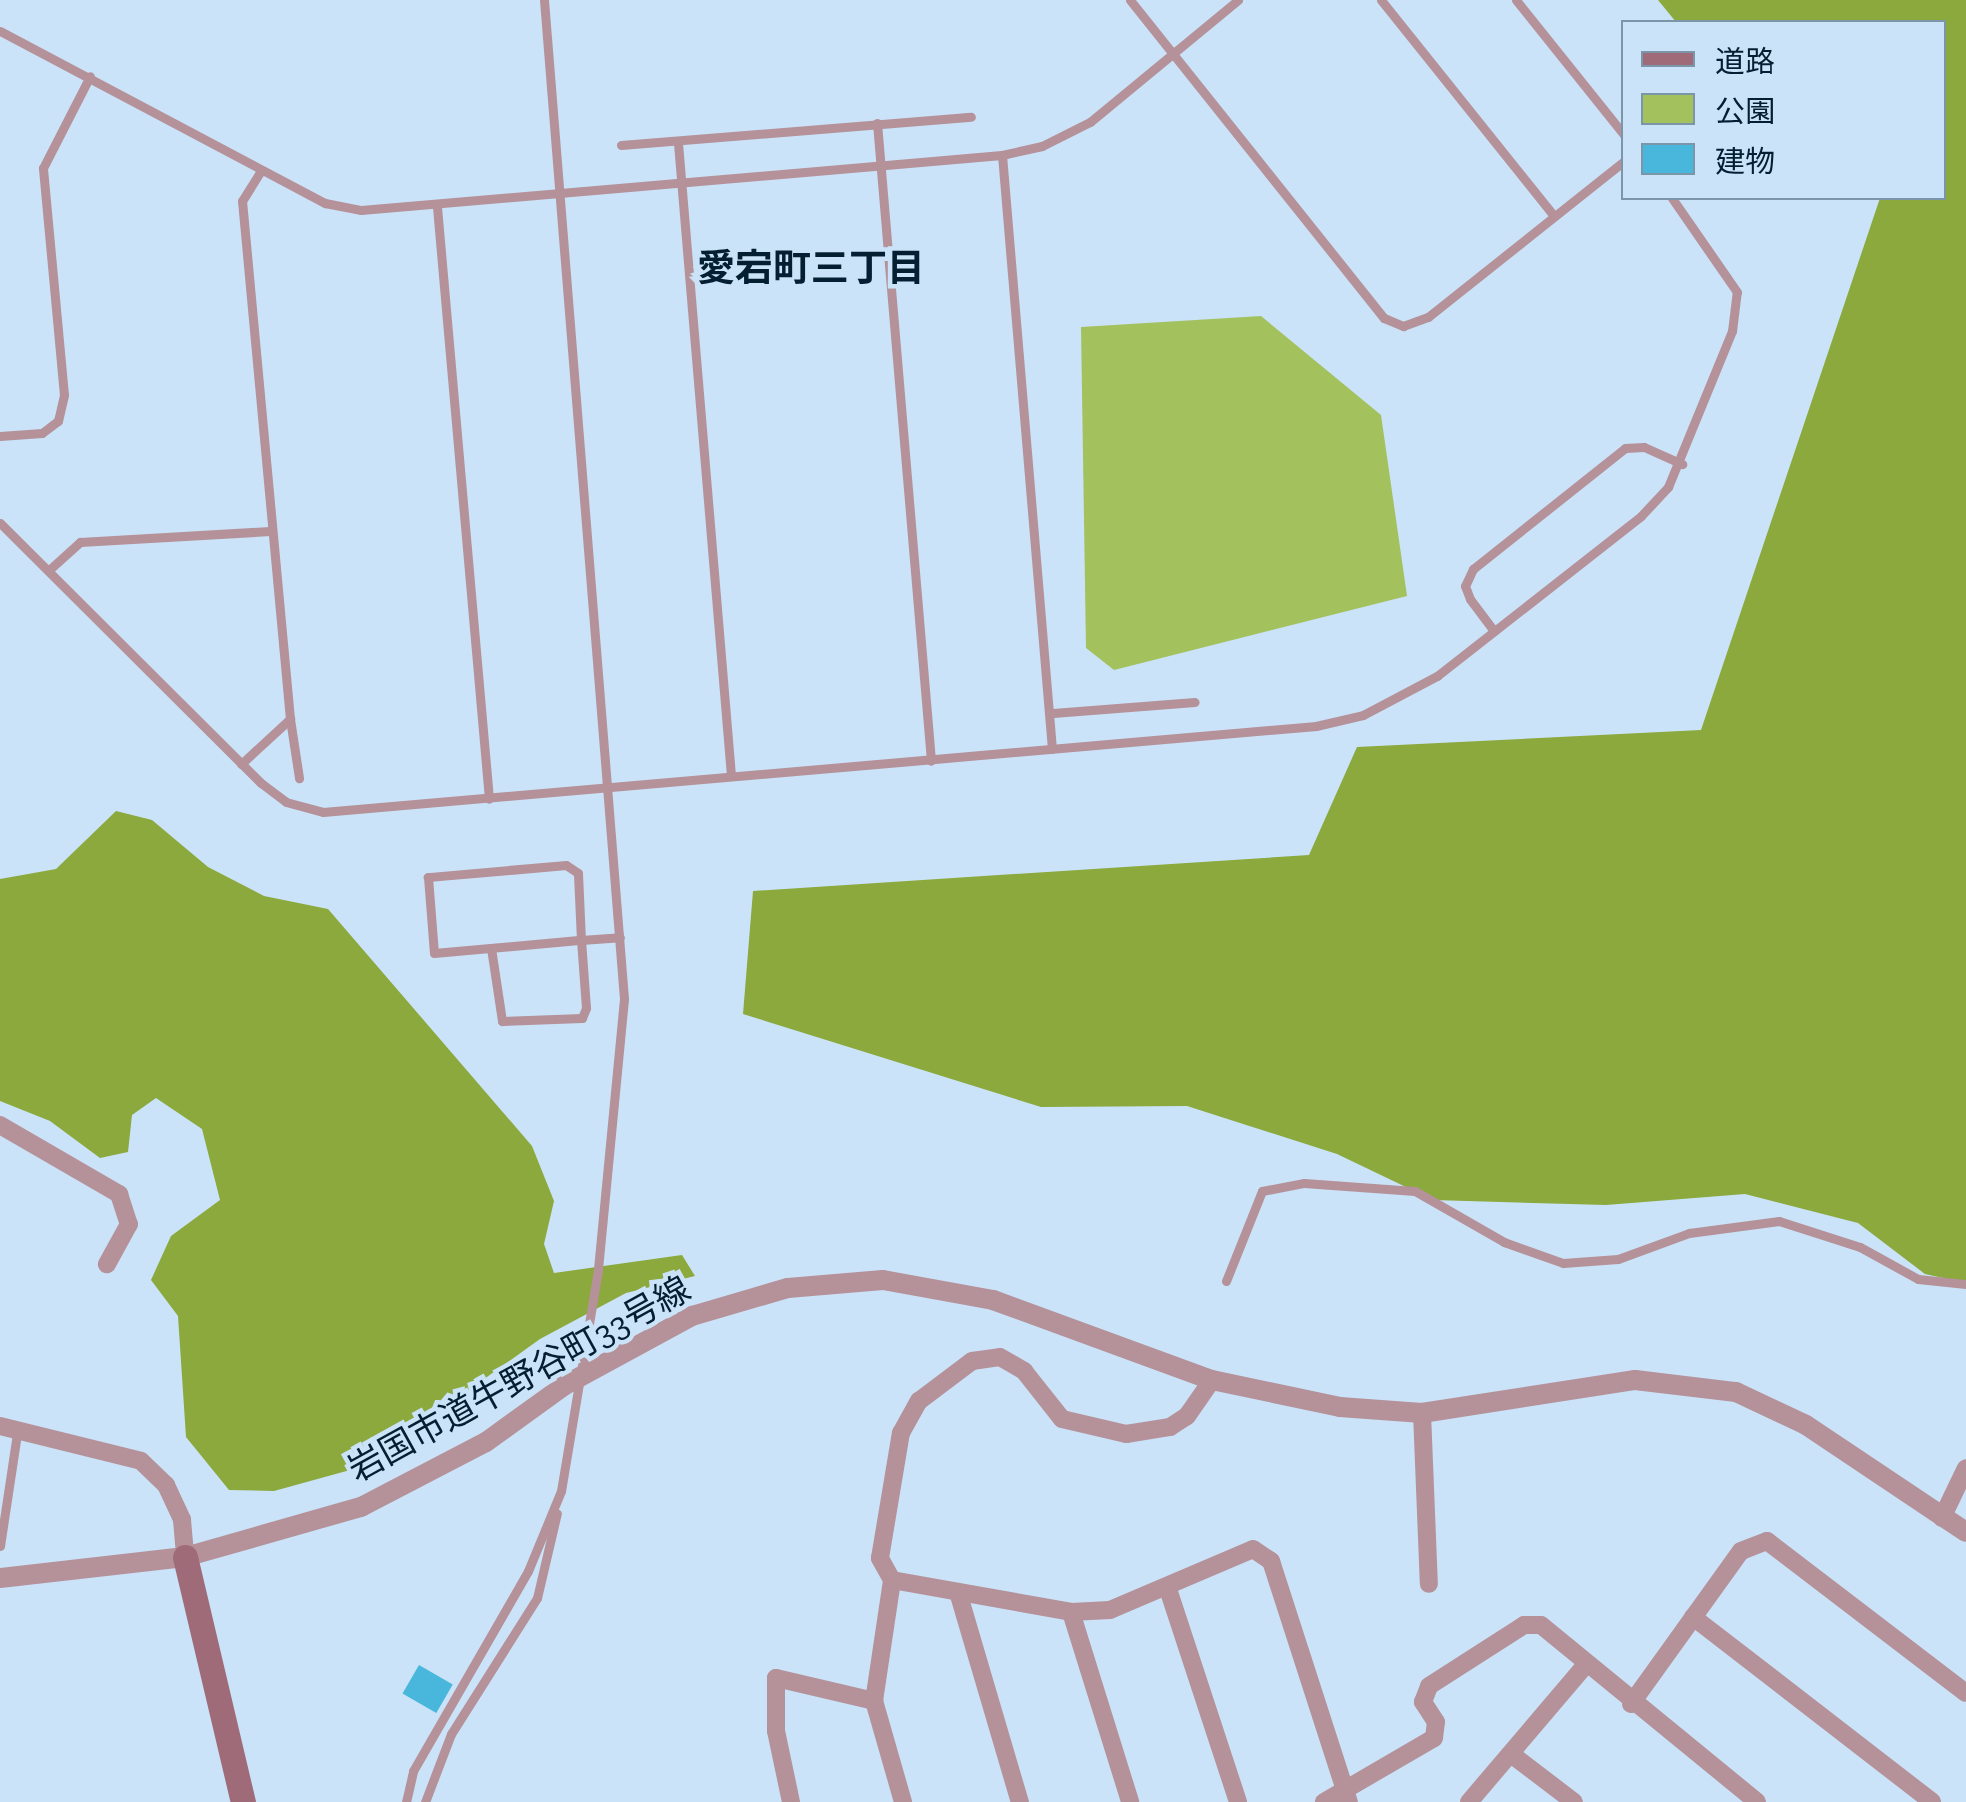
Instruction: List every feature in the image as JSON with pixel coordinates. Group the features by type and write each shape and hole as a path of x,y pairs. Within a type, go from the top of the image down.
{"main road":[{"path":"185,1557 243,1802"}],"street":[{"path":"0,1124 118,1194 129,1224 107,1264"},
{"name":"岩国市道牛野谷町33号線","path":"0,1578 185,1557 361,1507 486,1442 654,1334 740,1298 788,1288 883,1280 928,1285 994,1300 1212,1380 1340,1407 1422,1413 1636,1380 1736,1392 1806,1425 1966,1532"},
{"path":"903,1802 874,1702 892,1580 880,1558 900,1433 918,1401 972,1361 1000,1358 1014,1364 1062,1418 1126,1434 1170,1427 1187,1416 1212,1380"},
{"path":"1422,1413 1430,1584"},
{"path":"9,1430 141,1461 166,1485 182,1520 185,1557"},
{"path":"1942,1518 1966,1468"},
{"path":"1631,1704 1741,1550 1767,1542 1966,1693"},
{"path":"892,1580 1071,1612 1136,1604 1254,1549 1272,1560 1347,1796"},
{"path":"1168,1588 1238,1802"},
{"path":"958,1592 1020,1802"},
{"path":"1071,1612 1130,1802"},
{"path":"1693,1617 1932,1802"},
{"path":"1324,1802 1347,1796 1434,1738 1436,1722 1423,1702 1429,1686 1524,1625 1540,1626 1584,1667 1757,1802"},
{"path":"1470,1802 1584,1667"},
{"path":"792,1802 776,1730 776,1678 874,1702"},
{"path":"1511,1754 1574,1802"}],"lane":[{"path":"425,1802 451,1734 537,1598 561,1490 598,1270 616,1130 620,937 563,195 544,0"},
{"path":"1130,0 1384,318 1404,326 1428,317 1621,163"},
{"path":"0,31 325,203 361,210 437,207 1002,155 1042,146 1090,122 1238,0"},
{"path":"1381,0 1553,215"},
{"path":"1516,0 1621,131"},
{"path":"0,436 42,433 58,421 64,395 43,168 90,76"},
{"path":"621,145 971,116"},
{"path":"877,124 930,761"},
{"path":"678,143 730,776"},
{"path":"1002,155 1053,713 1052,749"},
{"path":"262,171 242,202 270,531 299,778"},
{"path":"0,523 240,764 286,802 324,812 1316,726 1364,715 1437,676 1641,516 1682,464 1732,331 1736,292 1673,200"},
{"path":"437,207 489,798"},
{"path":"1494,631 1465,586 1472,570 1625,448 1644,447 1682,464"},
{"path":"48,570 80,542 270,531"},
{"path":"1053,713 1195,702"},
{"path":"240,764 290,719"},
{"path":"492,948 497,1011 508,1025 582,1018 581,940 578,874 566,865 428,877 434,954 492,948 581,940 620,937"},
{"path":"1226,1281 1262,1191 1304,1184 1415,1192 1504,1242 1563,1262 1618,1259 1690,1233 1779,1221 1860,1247 1918,1279 1966,1284"},
{"path":"0,1546 9,1430"},
{"path":"406,1802 413,1771 528,1571 561,1490"}],"green space":[{"path":"1658,0 1966,0 1966,1283 1925,1274 1858,1223 1745,1194 1606,1205 1433,1200 1337,1154 1187,1106 1041,1107 743,1014 753,891 1309,855 1357,747 1701,730 1879,200 1946,200 1946,20 1674,20"},
{"path":"1261,316 1381,415 1407,596 1114,670 1086,648 1081,327"},
{"path":"116,811 152,820 208,867 264,896 328,909 532,1146 554,1201 544,1244 554,1273 682,1255 695,1276 626,1293 540,1339 361,1467 274,1491 229,1490 186,1437 178,1316 151,1280 171,1236 220,1200 202,1129 156,1098 132,1115 128,1152 100,1158 50,1121 0,1101 0,879 56,869"}],"building":[{"path":"419,1665 453,1684 436,1713 402,1694"}],"district":[{"name":"愛宕町三丁目","path":"811,269"}]}
